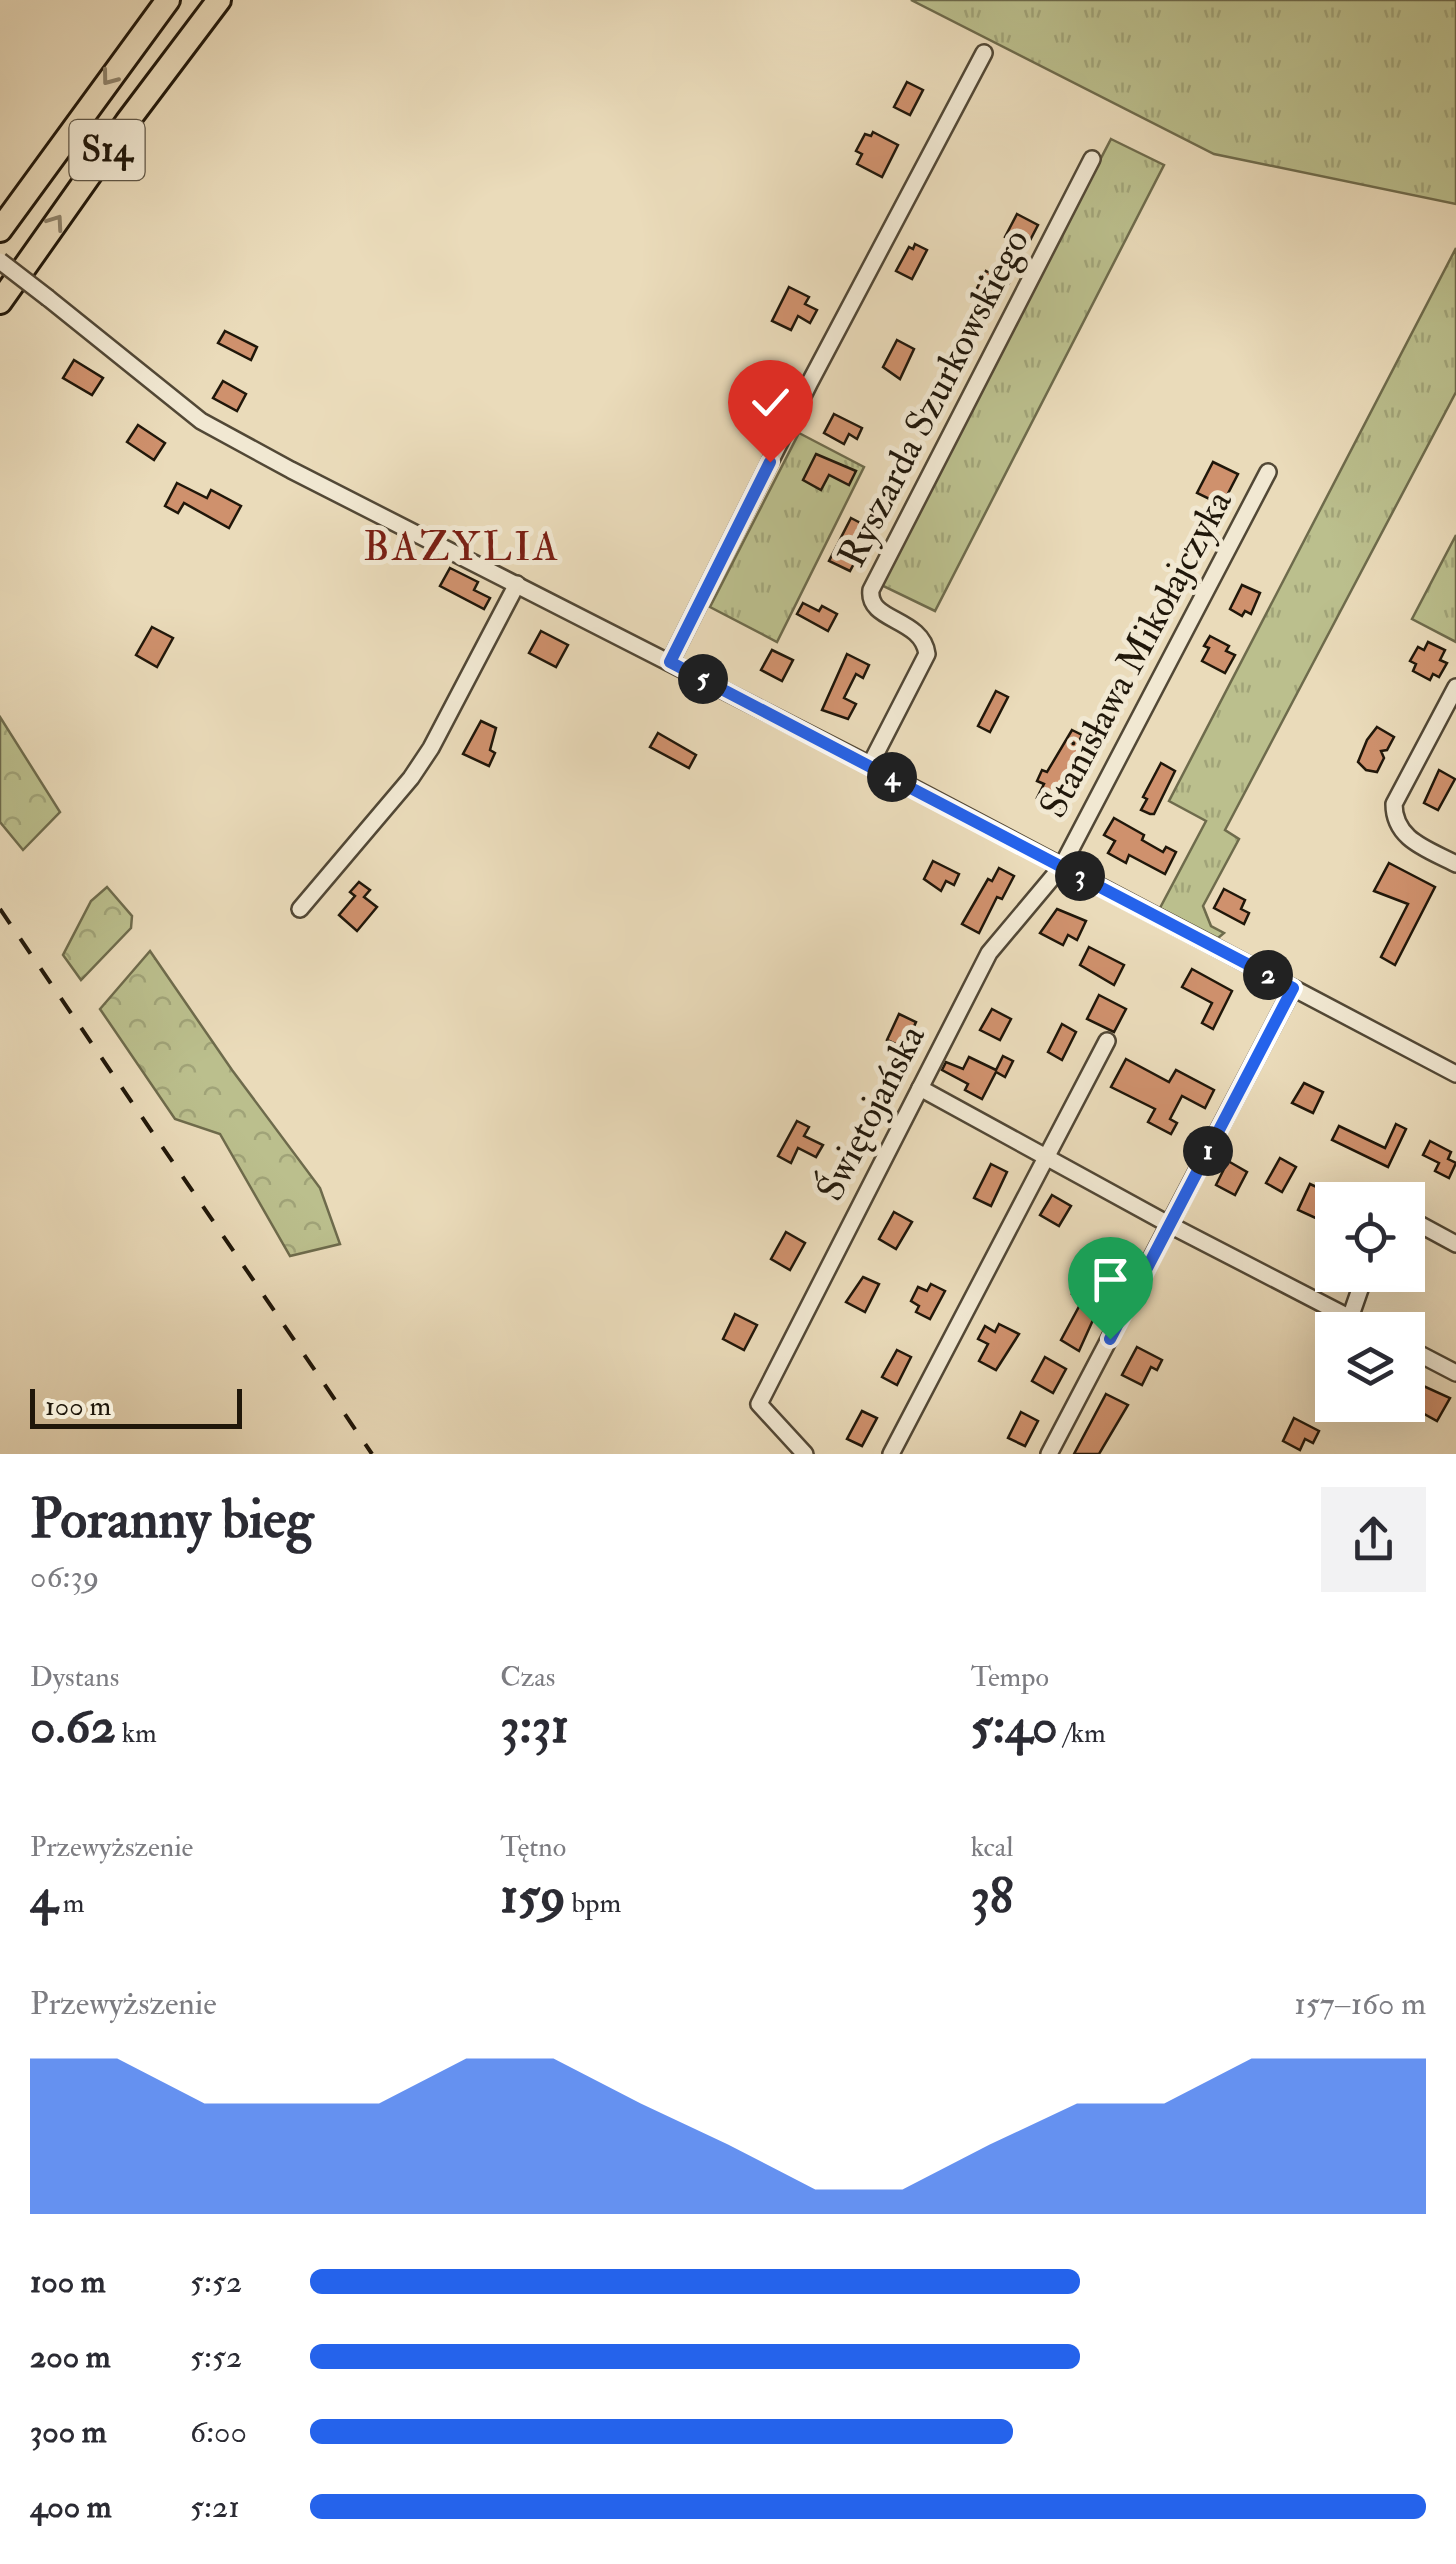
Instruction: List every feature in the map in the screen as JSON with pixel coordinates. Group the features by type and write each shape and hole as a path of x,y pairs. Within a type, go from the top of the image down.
{"highway":[{"name":"S14","path":"0,230 168,0"},
{"name":"S14","path":"0,302 218,0"}],"street":[{"path":"670,662 810,382 984,54"},
{"name":"Ryszarda Szurkowskiego","path":"870,766 925,662 926,645 911,627 874,608 871,590 1092,160"},
{"path":"0,261 201,421 1452,1072 1456,1053"},
{"name":"Stanisława Mikołajczyka","path":"1062,866 1268,472"},
{"path":"300,908 432,748 517,584"},
{"path":"1456,687 1394,804 1394,820 1404,836 1456,864"},
{"name":"Świętojańska","path":"805,1454 758,1404 989,953 1062,866"},
{"path":"1049,1454 1293,988"},
{"path":"891,1454 1107,1042"},
{"path":"920,1088 1338,1312"},
{"path":"1425,1227 1456,1244"},
{"path":"1425,1357 1456,1373"}],"green space":[{"path":"911,0 1456,0 1456,204 1214,154"},
{"path":"1111,139 1164,165 935,611 879,584"},
{"path":"1456,248 1456,392 1225,830 1239,839 1203,906 1211,926 1224,933 1218,938 1160,908 1206,821 1169,801"},
{"path":"799,433 864,467 777,642 710,607"},
{"path":"1456,535 1456,642 1412,619"},
{"path":"0,717 60,812 23,850 0,822"},
{"path":"107,887 132,916 131,928 81,980 63,955 91,901"},
{"path":"150,951 320,1188 340,1244 290,1256 220,1134 175,1119 100,1009"}],"building":[{"path":"907,82 923,90 910,115 894,107"},
{"path":"873,132 898,145 882,177 857,164 862,154 856,151 865,134 871,136"},
{"path":"1017,214 1038,225 1026,248 1005,237"},
{"path":"915,244 927,250 912,279 896,271 909,247 913,249"},
{"path":"986,271 1009,283 997,306 974,294"},
{"path":"789,287 809,297 805,304 817,310 810,323 798,316 791,330 772,321"},
{"path":"225,331 257,347 251,360 218,343"},
{"path":"897,340 914,349 900,379 883,367"},
{"path":"74,360 103,378 92,395 63,378"},
{"path":"223,381 246,394 237,411 213,398"},
{"path":"834,414 862,428 857,439 849,434 844,444 824,433"},
{"path":"138,425 165,443 154,460 127,442"},
{"path":"816,454 856,471 849,485 829,475 821,490 803,480"},
{"path":"1213,462 1238,474 1222,505 1197,493"},
{"path":"177,483 207,498 211,490 241,506 229,528 184,503 178,513 165,506"},
{"path":"851,518 872,529 850,571 829,561"},
{"path":"450,568 478,582 474,590 490,598 484,609 440,586"},
{"path":"1242,585 1260,593 1251,614 1245,611 1242,616 1230,609"},
{"path":"803,603 837,614 828,631 797,614"},
{"path":"152,627 173,638 157,667 136,655"},
{"path":"541,631 568,645 556,667 529,653"},
{"path":"1210,636 1229,646 1226,651 1235,655 1225,673 1202,661"},
{"path":"1428,642 1445,650 1440,660 1447,663 1439,677 1433,674 1430,680 1413,671 1416,664 1410,661 1418,647 1424,650"},
{"path":"772,650 793,660 782,681 761,670"},
{"path":"847,654 869,665 863,678 856,674 844,698 856,704 848,719 822,710"},
{"path":"996,691 1008,697 990,732 978,726"},
{"path":"481,721 496,728 490,750 495,753 489,766 463,754"},
{"path":"1377,727 1394,737 1387,750 1381,751 1384,758 1377,772 1366,770 1358,762"},
{"path":"1072,730 1082,735 1078,743 1085,746 1068,788 1075,791 1065,812 1037,798 1044,784 1037,781 1042,770 1047,772"},
{"path":"658,733 696,755 689,768 650,747"},
{"path":"1161,763 1175,771 1154,814 1150,814 1141,810 1147,799 1143,797"},
{"path":"1439,770 1455,779 1438,810 1424,803"},
{"path":"1114,818 1144,835 1142,840 1163,852 1166,847 1176,852 1165,874 1129,855 1126,863 1108,853 1115,841 1104,835"},
{"path":"933,861 959,874 954,885 946,881 941,891 924,879"},
{"path":"1389,863 1435,887 1395,965 1381,957 1408,904 1374,891"},
{"path":"999,868 1014,876 1002,899 997,897 979,933 962,924 988,879 992,881"},
{"path":"359,882 370,890 364,897 377,907 357,931 339,915 355,896 350,892"},
{"path":"1224,889 1245,900 1241,909 1249,913 1244,924 1214,908"},
{"path":"1057,909 1086,921 1077,940 1068,935 1063,945 1040,933"},
{"path":"1089,947 1124,965 1114,985 1080,965"},
{"path":"1192,969 1232,991 1213,1029 1202,1023 1212,1003 1182,987"},
{"path":"1099,995 1126,1009 1114,1032 1087,1019"},
{"path":"992,1009 1011,1019 1000,1040 980,1030"},
{"path":"899,1014 916,1022 904,1048 887,1040"},
{"path":"1062,1024 1076,1032 1062,1060 1048,1052"},
{"path":"1003,1056 1013,1061 1005,1077 996,1072 982,1099 965,1090 968,1084 942,1070 946,1062 963,1069 969,1057 996,1070"},
{"path":"1126,1059 1169,1082 1176,1070 1214,1090 1205,1108 1182,1096 1170,1119 1177,1123 1171,1134 1148,1122 1155,1109 1111,1087"},
{"path":"1304,1083 1323,1092 1313,1113 1292,1103"},
{"path":"797,1121 809,1127 804,1136 823,1145 816,1157 798,1148 791,1163 778,1156"},
{"path":"1396,1124 1406,1129 1388,1167 1332,1140 1339,1126 1385,1148"},
{"path":"1430,1141 1451,1152 1448,1159 1456,1163 1449,1178 1435,1171 1439,1163 1423,1155"},
{"path":"1280,1158 1296,1167 1282,1192 1266,1183"},
{"path":"1228,1161 1247,1172 1235,1195 1216,1185"},
{"path":"991,1164 1007,1172 991,1206 974,1198"},
{"path":"1310,1184 1315,1186 1315,1218 1298,1210"},
{"path":"1052,1195 1071,1206 1059,1226 1040,1215"},
{"path":"894,1212 912,1222 896,1249 879,1239"},
{"path":"786,1232 805,1243 790,1270 771,1259"},
{"path":"1085,1268 1111,1280 1079,1351 1061,1340 1083,1299 1072,1294"},
{"path":"863,1277 879,1284 865,1312 846,1302"},
{"path":"931,1284 945,1291 930,1319 916,1312 919,1306 911,1301 918,1287 927,1291"},
{"path":"735,1314 757,1325 744,1350 723,1339"},
{"path":"999,1324 1019,1334 996,1370 979,1361 988,1344 978,1339 985,1326 995,1332"},
{"path":"1137,1347 1162,1360 1157,1370 1151,1367 1142,1385 1122,1375"},
{"path":"897,1350 911,1357 897,1385 882,1377"},
{"path":"1045,1357 1066,1369 1053,1393 1032,1381"},
{"path":"1425,1387 1450,1398 1437,1421 1425,1414"},
{"path":"1106,1394 1128,1405 1099,1454 1074,1454"},
{"path":"862,1411 877,1418 862,1446 847,1439"},
{"path":"1021,1412 1038,1421 1025,1446 1008,1438"},
{"path":"1294,1418 1319,1431 1313,1443 1305,1439 1300,1450 1283,1441"}],"railway":[{"path":"0,909 372,1454"}],"district":[{"name":"BAZYLIA","path":"462,547"}],"route":[{"path":"770,462 670,662 1293,988 1110,1339"}]}
